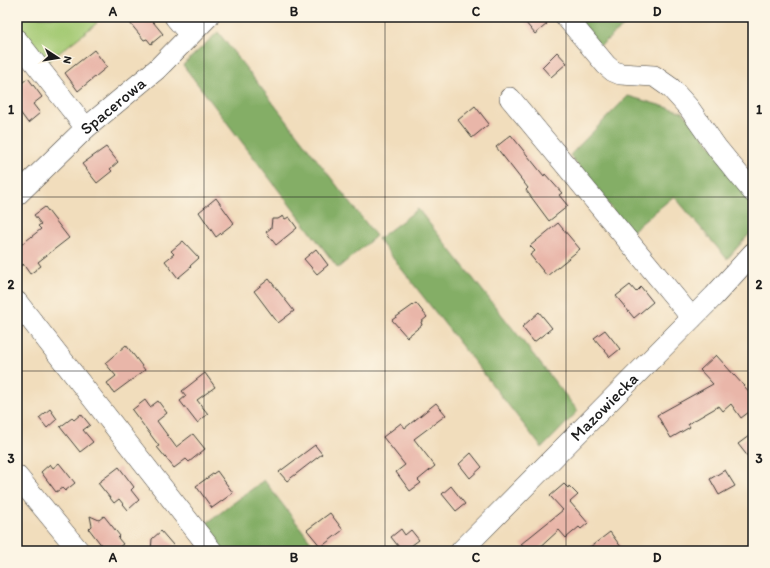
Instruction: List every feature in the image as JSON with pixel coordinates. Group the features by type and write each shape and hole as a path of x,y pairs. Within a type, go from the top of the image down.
{"street":[{"path":"175,17 190,35"},
{"name":"Spacerowa","path":"17,195 86,128 157,69 208,17"},
{"path":"566,17 606,65 613,71 620,74 654,76 671,88 689,108 717,148 753,192"},
{"path":"17,40 86,128"},
{"path":"510,98 692,318"},
{"name":"Mazowiecka","path":"461,551 692,318 749,258"},
{"path":"17,302 212,551"},
{"path":"17,476 79,551"}],"green space":[{"path":"17,17 92,17 97,23 45,64 17,28"},
{"path":"576,17 634,17 600,46"},
{"path":"218,32 376,236 338,268 183,65"},
{"path":"628,96 683,112 753,195 753,230 727,259 674,196 630,233 570,155"},
{"path":"418,209 578,411 542,448 378,239"},
{"path":"264,480 318,551 222,551 203,526"}],"building":[{"path":"125,17 149,17 163,34 151,44 147,39 144,40"},
{"path":"521,17 541,17 547,24 535,34"},
{"path":"94,50 107,67 78,91 65,73"},
{"path":"557,52 567,63 551,77 542,67"},
{"path":"28,78 42,97 33,104 40,113 28,123 17,108 17,87"},
{"path":"475,106 489,124 472,138 458,120"},
{"path":"511,135 544,176 545,174 562,193 559,195 568,206 549,221 526,190 528,188 496,147"},
{"path":"106,147 118,162 110,169 112,171 97,183 82,164"},
{"path":"216,198 234,223 216,237 199,212"},
{"path":"45,207 69,238 38,262 41,266 30,274 23,264 17,269 17,248 41,229 38,226 41,224 34,215"},
{"path":"283,216 285,219 289,217 297,228 276,245 266,232 271,228 272,219 278,219"},
{"path":"558,223 580,249 547,276 530,255 535,251 530,246"},
{"path":"183,241 199,258 178,278 165,261 174,254 171,251"},
{"path":"316,249 328,265 317,274 304,259"},
{"path":"269,279 294,311 278,323 254,291"},
{"path":"630,285 636,292 641,287 653,302 634,318 616,296"},
{"path":"416,303 427,317 421,322 422,325 407,337 392,320"},
{"path":"539,312 552,328 534,342 522,327"},
{"path":"605,330 620,349 610,357 594,338"},
{"path":"126,345 145,370 114,393 107,383 116,376 105,363"},
{"path":"716,355 753,396 753,409 741,418 731,404 723,411 719,406 688,424 690,427 671,438 657,415 713,384 700,370"},
{"path":"205,373 215,387 197,400 208,414 197,423 180,401 186,396 182,391"},
{"path":"145,400 150,407 158,401 167,413 157,421 176,447 193,434 205,449 189,462 186,459 174,468 157,447 159,446 132,410"},
{"path":"436,403 446,415 414,439 435,466 418,480 421,483 410,491 396,472 405,465 383,437 401,423 405,428"},
{"path":"50,409 57,419 47,428 39,418"},
{"path":"81,414 90,425 83,430 93,442 80,452 60,427 72,418 74,420"},
{"path":"753,433 753,463 738,444"},
{"path":"315,445 322,454 287,481 279,472"},
{"path":"471,453 482,467 470,478 459,464"},
{"path":"59,463 75,483 65,491 62,488 56,492 41,472 50,464 53,468"},
{"path":"119,467 134,487 131,490 139,500 128,510 119,499 114,503 98,483"},
{"path":"725,470 735,486 719,495 710,479"},
{"path":"217,471 233,493 212,508 196,486"},
{"path":"564,484 568,488 569,486 578,495 570,502 588,523 581,529 579,527 566,538 559,530 536,551 526,551 521,544 563,510 550,496"},
{"path":"451,486 465,504 456,511 442,494"},
{"path":"330,513 343,530 321,547 307,530"},
{"path":"90,516 99,520 104,516 120,536 118,538 123,544 114,551 106,551 89,529 92,526"},
{"path":"401,529 405,535 411,530 419,540 404,551 402,551 391,537"},
{"path":"161,531 177,551 151,551 152,539"},
{"path":"610,532 624,551 585,551"}]}
